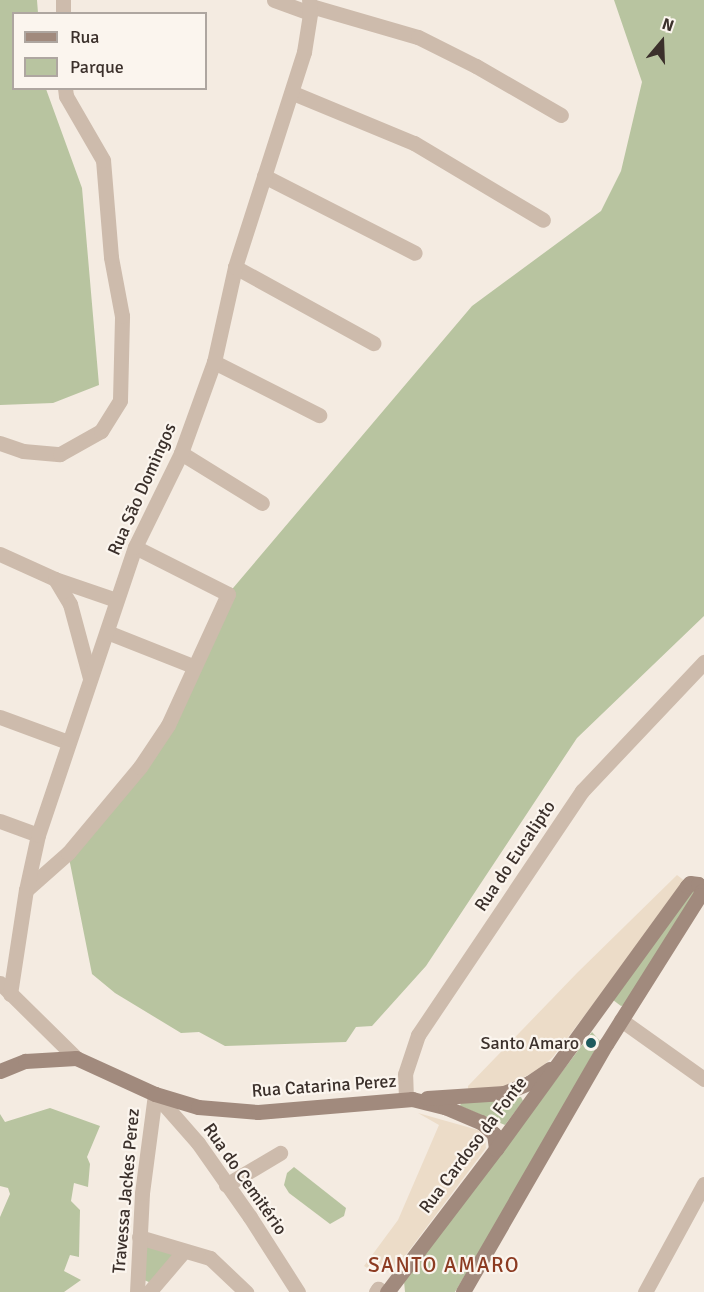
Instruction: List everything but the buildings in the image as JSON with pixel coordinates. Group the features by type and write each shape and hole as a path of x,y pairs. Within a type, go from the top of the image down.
{"main road":[{"name":"Rua Cardoso da Fonte","path":"386,1292 496,1149 687,886 701,880 700,895 621,1020 463,1292"},
{"path":"600,1005 621,1020"},
{"name":"Rua Catarina Perez","path":"0,1071 25,1061 76,1058 155,1094 198,1107 258,1112 409,1099 445,1107 481,1122 494,1134 496,1149"},
{"path":"409,1099 504,1093 529,1083 561,1060"}],"street":[{"path":"274,0 310,6 418,37 476,66 561,115"},
{"name":"Rua São Domingos","path":"5,989 38,835 135,547 181,453 214,362 235,267 293,93 304,52 310,6"},
{"path":"0,443 23,451 60,454 101,431 120,400 122,316 111,257 103,160 66,96 65,90"},
{"path":"293,93 414,143 543,220"},
{"path":"264,176 415,253"},
{"path":"235,267 373,344"},
{"path":"214,362 319,415"},
{"path":"181,453 262,503"},
{"path":"26,890 68,853 140,767 168,724 228,594 135,547"},
{"path":"0,554 55,579 116,600"},
{"path":"55,579 70,604 90,678"},
{"path":"106,632 193,666"},
{"name":"Rua do Eucalipto","path":"409,1099 405,1074 418,1035 582,791 704,662"},
{"path":"0,717 68,742"},
{"path":"0,821 38,835"},
{"path":"5,989 76,1058"},
{"path":"621,1020 704,1079"},
{"name":"Rua do Cemitério","path":"155,1094 198,1143 250,1217 298,1292"},
{"name":"Travessa Jackes Perez","path":"137,1292 139,1237 155,1094"},
{"path":"226,1185 280,1153"},
{"path":"645,1292 704,1184"},
{"path":"139,1237 210,1258 246,1292"},
{"path":"149,1292 184,1251"},
{"name":"Rua Cardoso da Fonte","path":"376,1292 378,1289 386,1292"}],"green space":[{"path":"0,0 37,0 38,12 12,12 12,90 46,90 82,188 99,385 53,403 0,405"},
{"path":"614,0 704,0 704,616 577,738 426,966 372,1026 356,1027 346,1042 225,1046 199,1032 181,1033 115,993 92,974 68,853 140,767 228,594 472,306 601,211 621,171 642,82"},
{"path":"696,890 625,1005 621,1006 613,1000 686,891"},
{"path":"592,1032 600,1041 531,1165 455,1292 405,1292 404,1281"},
{"path":"521,1097 523,1101 505,1125 460,1106 461,1103"},
{"path":"50,1108 100,1126 87,1157 90,1164 88,1187 74,1183 71,1201 80,1210 79,1257 70,1255 64,1271 81,1280 64,1292 0,1292 0,1217 10,1194 8,1188 0,1186 0,1114 5,1122"},
{"path":"294,1167 346,1208 344,1216 330,1224 289,1193 284,1185 287,1173"},
{"path":"145,1244 175,1253 151,1283 144,1280"}],"shaded area":[{"path":"677,875 686,882 553,1057 538,1070 502,1088 468,1091 468,1086 577,973"},
{"path":"418,1113 478,1130 485,1138 486,1148 396,1268 374,1272 364,1266 398,1220 439,1125"}],"place":[{"name":"Santo Amaro","path":"591,1043"}],"district":[{"name":"SANTO AMARO","path":"444,1265"}]}
